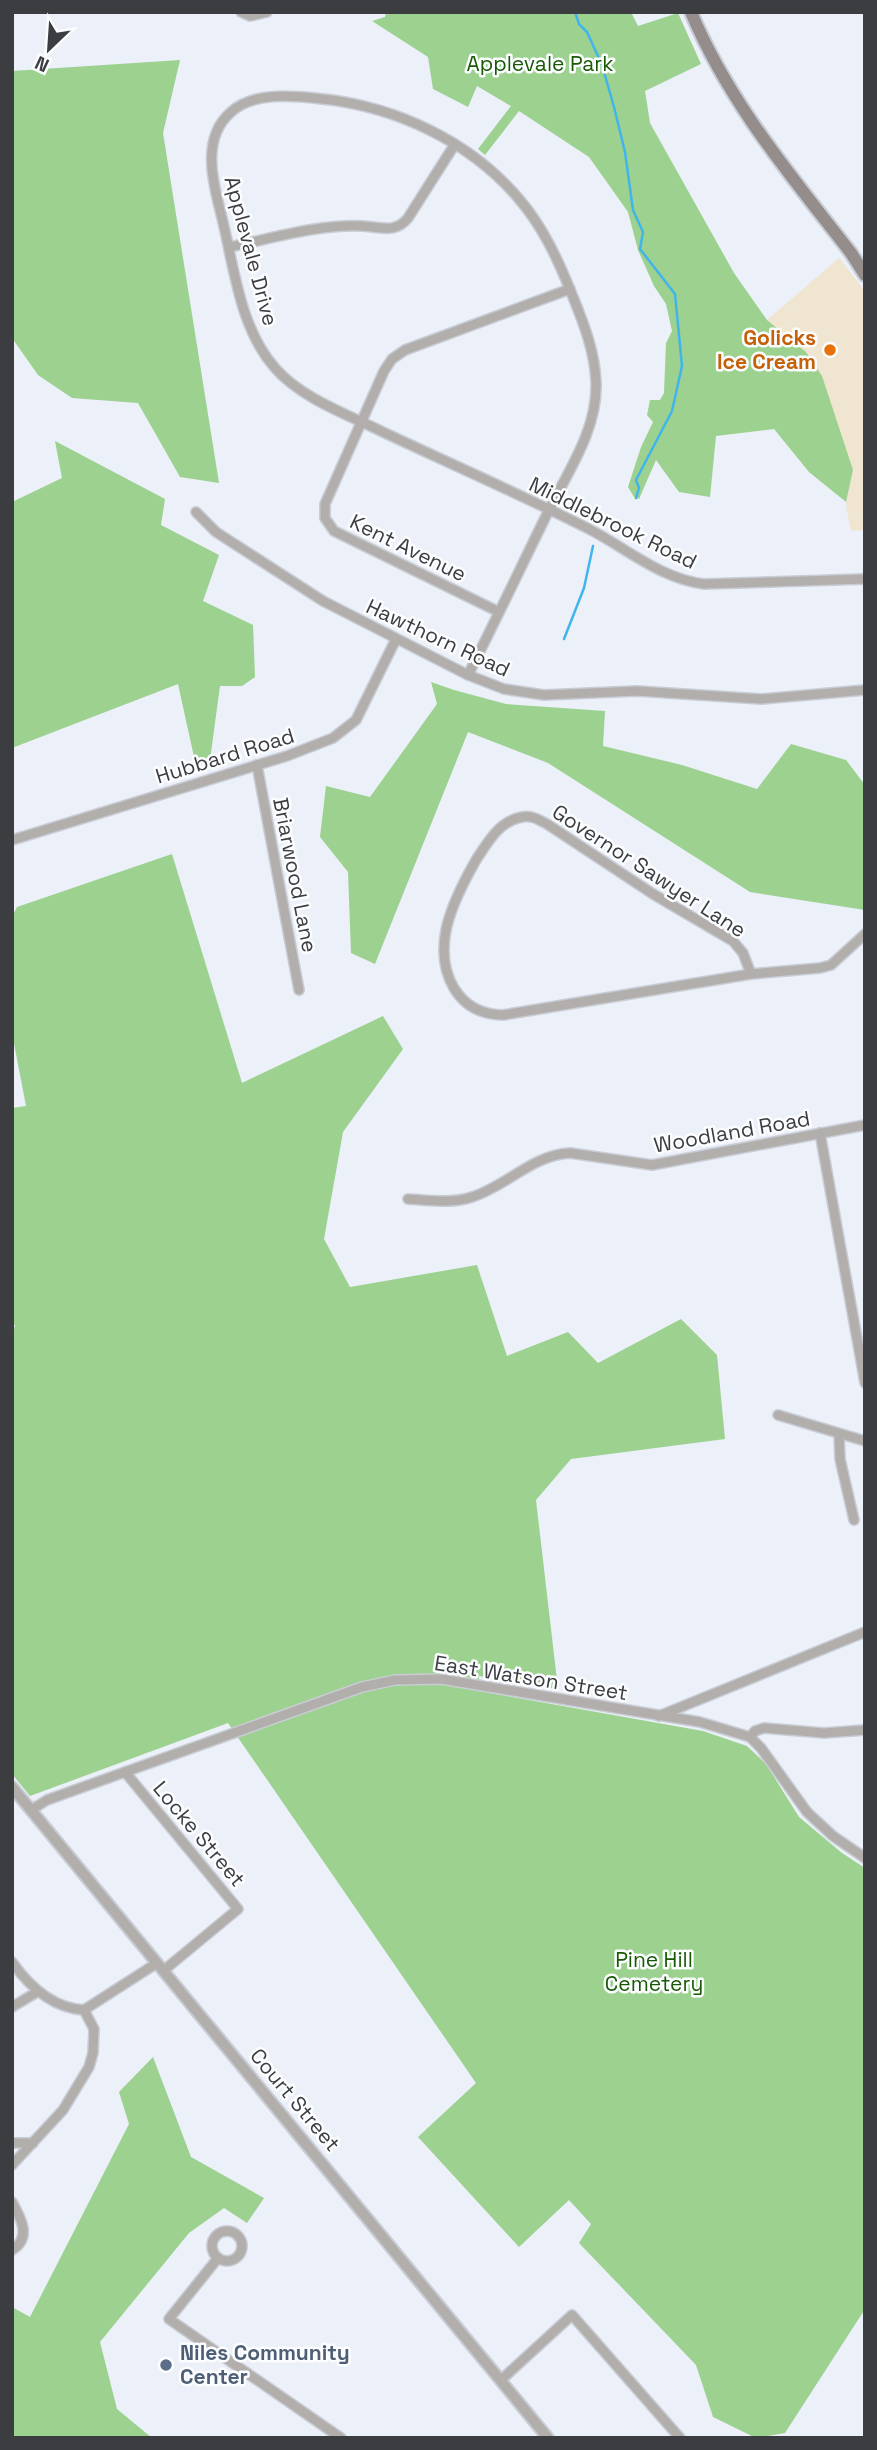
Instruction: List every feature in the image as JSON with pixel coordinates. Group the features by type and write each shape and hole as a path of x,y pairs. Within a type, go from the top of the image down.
{"main road":[{"path":"691,12 729,88 754,127 865,275"}],"street":[{"path":"241,12 250,16 267,12"},
{"name":"Applevale Drive","path":"361,421 298,388 271,364 258,344 246,316 213,179 212,155 213,142 223,120 240,105 265,98 287,96 331,100 379,110 455,144 489,169 520,200 545,236 570,289 595,367 595,406 585,439 468,675"},
{"path":"230,247 318,228 365,226 388,230 400,227 455,144"},
{"path":"361,421 387,365 398,354 570,289"},
{"name":"Middlebrook Road","path":"361,421 590,530 659,570 691,583 865,579"},
{"name":"Kent Avenue","path":"361,421 327,497 324,511 328,525 342,536 499,612"},
{"name":"Hawthorn Road","path":"195,512 216,532 335,608 468,675 504,690 544,695 637,691 761,699 865,690"},
{"name":"Hubbard Road","path":"12,840 322,744 347,730 362,710 396,639"},
{"name":"Briarwood Lane","path":"257,765 299,990"},
{"name":"Governor Sawyer Lane","path":"751,974 743,953 733,942 531,816 508,822 490,838 470,871 457,900 444,944 447,972 458,995 468,1005 489,1015 503,1015 751,974 820,968 831,965 865,934"},
{"name":"Woodland Road","path":"408,1199 445,1201 474,1197 536,1162 559,1154 652,1166 865,1125"},
{"path":"820,1133 865,1383"},
{"path":"778,1415 865,1440"},
{"path":"839,1434 853,1520"},
{"path":"659,1716 865,1632"},
{"name":"East Watson Street","path":"31,1810 47,1800 362,1687 396,1680 441,1678 700,1723 750,1737"},
{"path":"865,1730 824,1732 764,1728 755,1731 750,1737 761,1748 807,1812 833,1836 865,1858"},
{"name":"Locke Street","path":"125,1772 238,1909 160,1967"},
{"name":"Court Street","path":"12,1787 548,2438"},
{"path":"12,1962 37,1992 67,2007 84,2010 160,1967"},
{"path":"12,2007 37,1992"},
{"path":"12,2165 63,2110 89,2067 93,2053 94,2029 84,2010"},
{"path":"12,2143 33,2143"},
{"path":"12,2202 22,2221 24,2235 22,2242 12,2250"},
{"path":"218,2258 169,2319 341,2438"},
{"path":"502,2379 572,2315 680,2438"}],"shaded area":[{"path":"839,258 865,291 865,530 851,531 846,502 853,470 767,320"}],"green space":[{"name":"Applevale Park","path":"386,12 631,12 638,26 678,13 701,64 645,91 650,123 734,273 767,320 806,352 822,376 853,470 846,502 809,472 774,429 716,436 710,497 679,492 656,460 639,499 634,497 628,487 641,447 653,422 647,415 650,400 660,400 664,393 666,343 672,331 666,304 654,286 638,250 628,212 589,157 519,111 485,155 478,149 511,106 477,86 468,107 433,89 428,57 372,21 385,17"},
{"path":"180,60 163,133 219,483 180,477 138,403 72,398 38,375 12,338 12,71"},
{"path":"55,441 165,499 161,525 219,555 203,601 253,625 255,677 242,686 220,686 210,760 196,766 178,684 12,748 12,502 62,478"},
{"path":"431,682 506,704 605,711 603,746 682,765 757,789 791,744 846,760 865,785 865,910 750,892 548,763 468,732 375,964 351,953 348,872 320,837 326,786 370,797 437,704"},
{"name":"Pine Hill Cemetery","path":"172,854 242,1083 383,1016 403,1049 343,1132 324,1239 350,1287 477,1265 507,1356 568,1332 598,1363 681,1319 717,1355 725,1439 571,1459 536,1500 558,1689 479,1676 479,1691 703,1731 747,1746 766,1764 799,1817 842,1853 865,1868 865,2309 785,2433 756,2438 713,2417 696,2365 579,2243 591,2224 569,2200 519,2247 418,2137 476,2083 228,1723 30,1796 12,1774 12,1339 15,1325 12,1324 12,1108 26,1106 12,1033 12,917 17,907"},
{"path":"153,2057 191,2157 264,2198 247,2223 224,2208 189,2233 100,2342 117,2409 152,2438 12,2438 12,2307 30,2317 129,2124 119,2092"}],"waterway":[{"path":"575,12 602,65 614,107 625,152 633,210 643,232 640,249 675,294 682,366 672,411 636,480 639,488 636,498"},
{"path":"564,639 584,588 593,546"}],"place":[{"name":"Golicks Ice Cream","path":"830,350"},
{"name":"Niles Community Center","path":"166,2365"}]}
